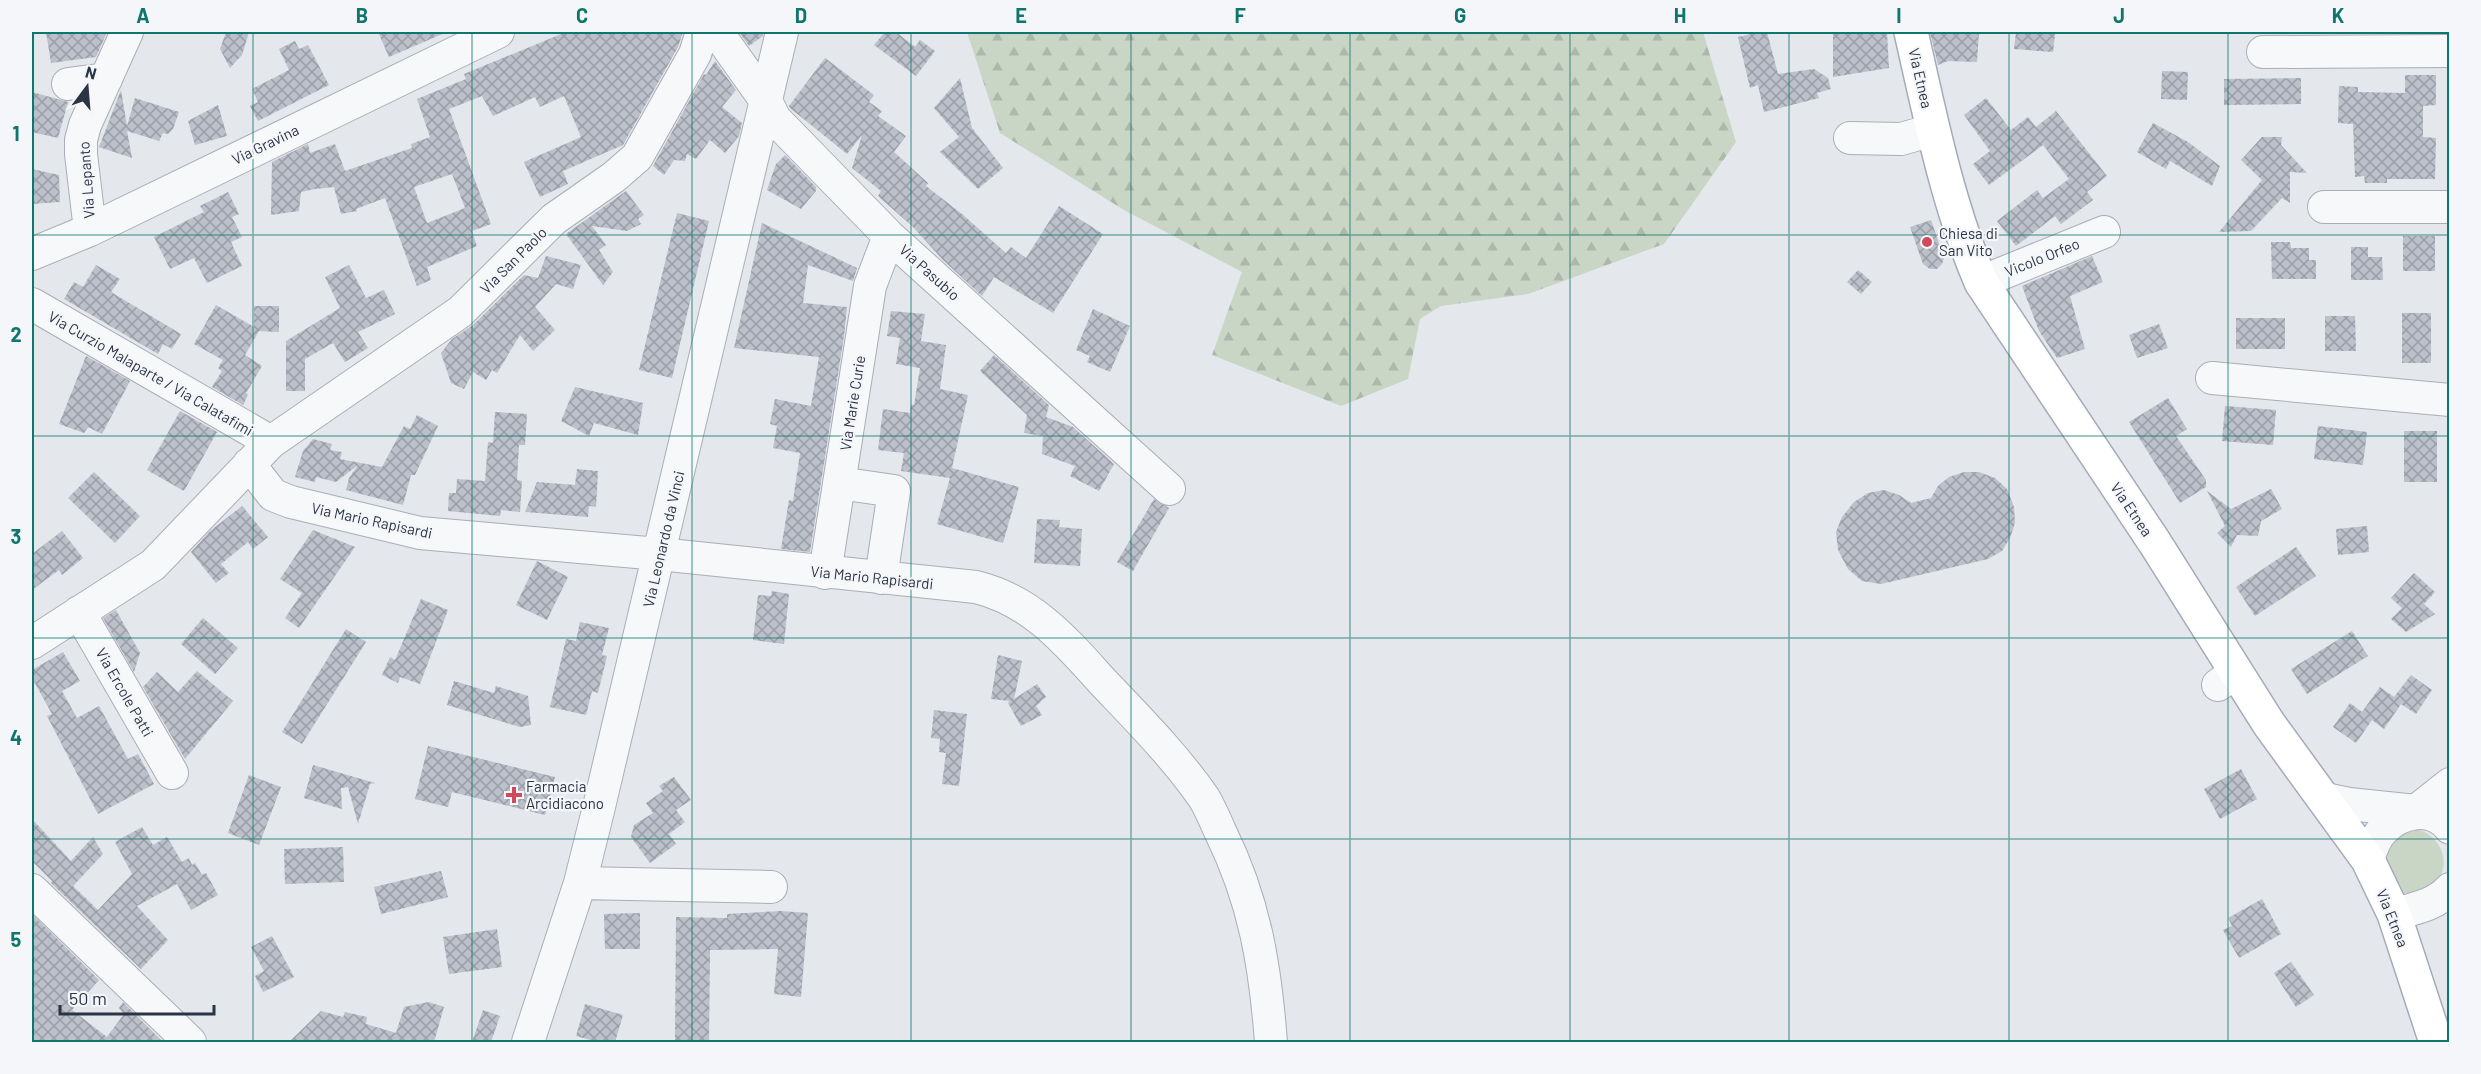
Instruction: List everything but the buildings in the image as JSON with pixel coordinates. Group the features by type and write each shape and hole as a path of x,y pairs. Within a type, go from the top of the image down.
{"main road":[{"name":"Via Etnea","path":"1911,32 1933,130 1968,252 1981,282 2155,543 2227,678 2269,724 2368,860 2394,914 2436,1042"}],"street":[{"name":"Via Lepanto","path":"90,230 81,140 85,125 127,32"},
{"name":"Via Gravina","path":"32,254 90,230 498,32"},
{"name":"Via San Paolo","path":"32,643 153,565 270,442 460,312 554,219 614,177 637,157 695,54 702,32"},
{"name":"Via Pasubio","path":"717,32 775,119 889,236 1169,489"},
{"name":"Via Leonardo da Vinci","path":"528,1042 580,883 782,32"},
{"path":"2263,52 2450,51"},
{"path":"68,84 106,79"},
{"path":"1850,138 1901,139 1933,130"},
{"path":"2324,207 2450,207"},
{"name":"Vicolo Orfeo","path":"1981,282 2104,232"},
{"name":"Via Marie Curie","path":"825,573 870,286 889,236"},
{"name":"Via Curzio Malaparte / Via Calatafimi","path":"32,304 270,442"},
{"path":"2212,378 2450,400"},
{"name":"Via Mario Rapisardi","path":"249,464 273,495 291,502 420,533 659,554 976,587 996,592 1023,605 1060,635 1156,740 1204,799 1233,857 1253,912 1265,976 1270,1027"},
{"path":"839,483 894,491 881,578"},
{"name":"Via Ercole Patti","path":"83,608 172,773"},
{"path":"2368,860 2382,830 2416,811 2450,784"},
{"path":"2325,799 2432,814 2450,828"},
{"path":"580,883 771,887"},
{"path":"2394,914 2435,901 2450,889"},
{"path":"32,890 190,1042"}],"green space":[{"path":"967,32 1703,32 1736,142 1664,244 1528,294 1441,306 1420,319 1408,379 1341,406 1212,355 1242,272 1124,210 1000,133"},
{"path":"2411,828 2428,834 2435,840 2443,856 2444,865 2436,883 2416,896 2400,892 2381,854 2389,838"}],"place":[{"name":"Chiesa di San Vito","path":"1927,242"},
{"name":"Farmacia Arcidiacono","path":"514,795"}]}
